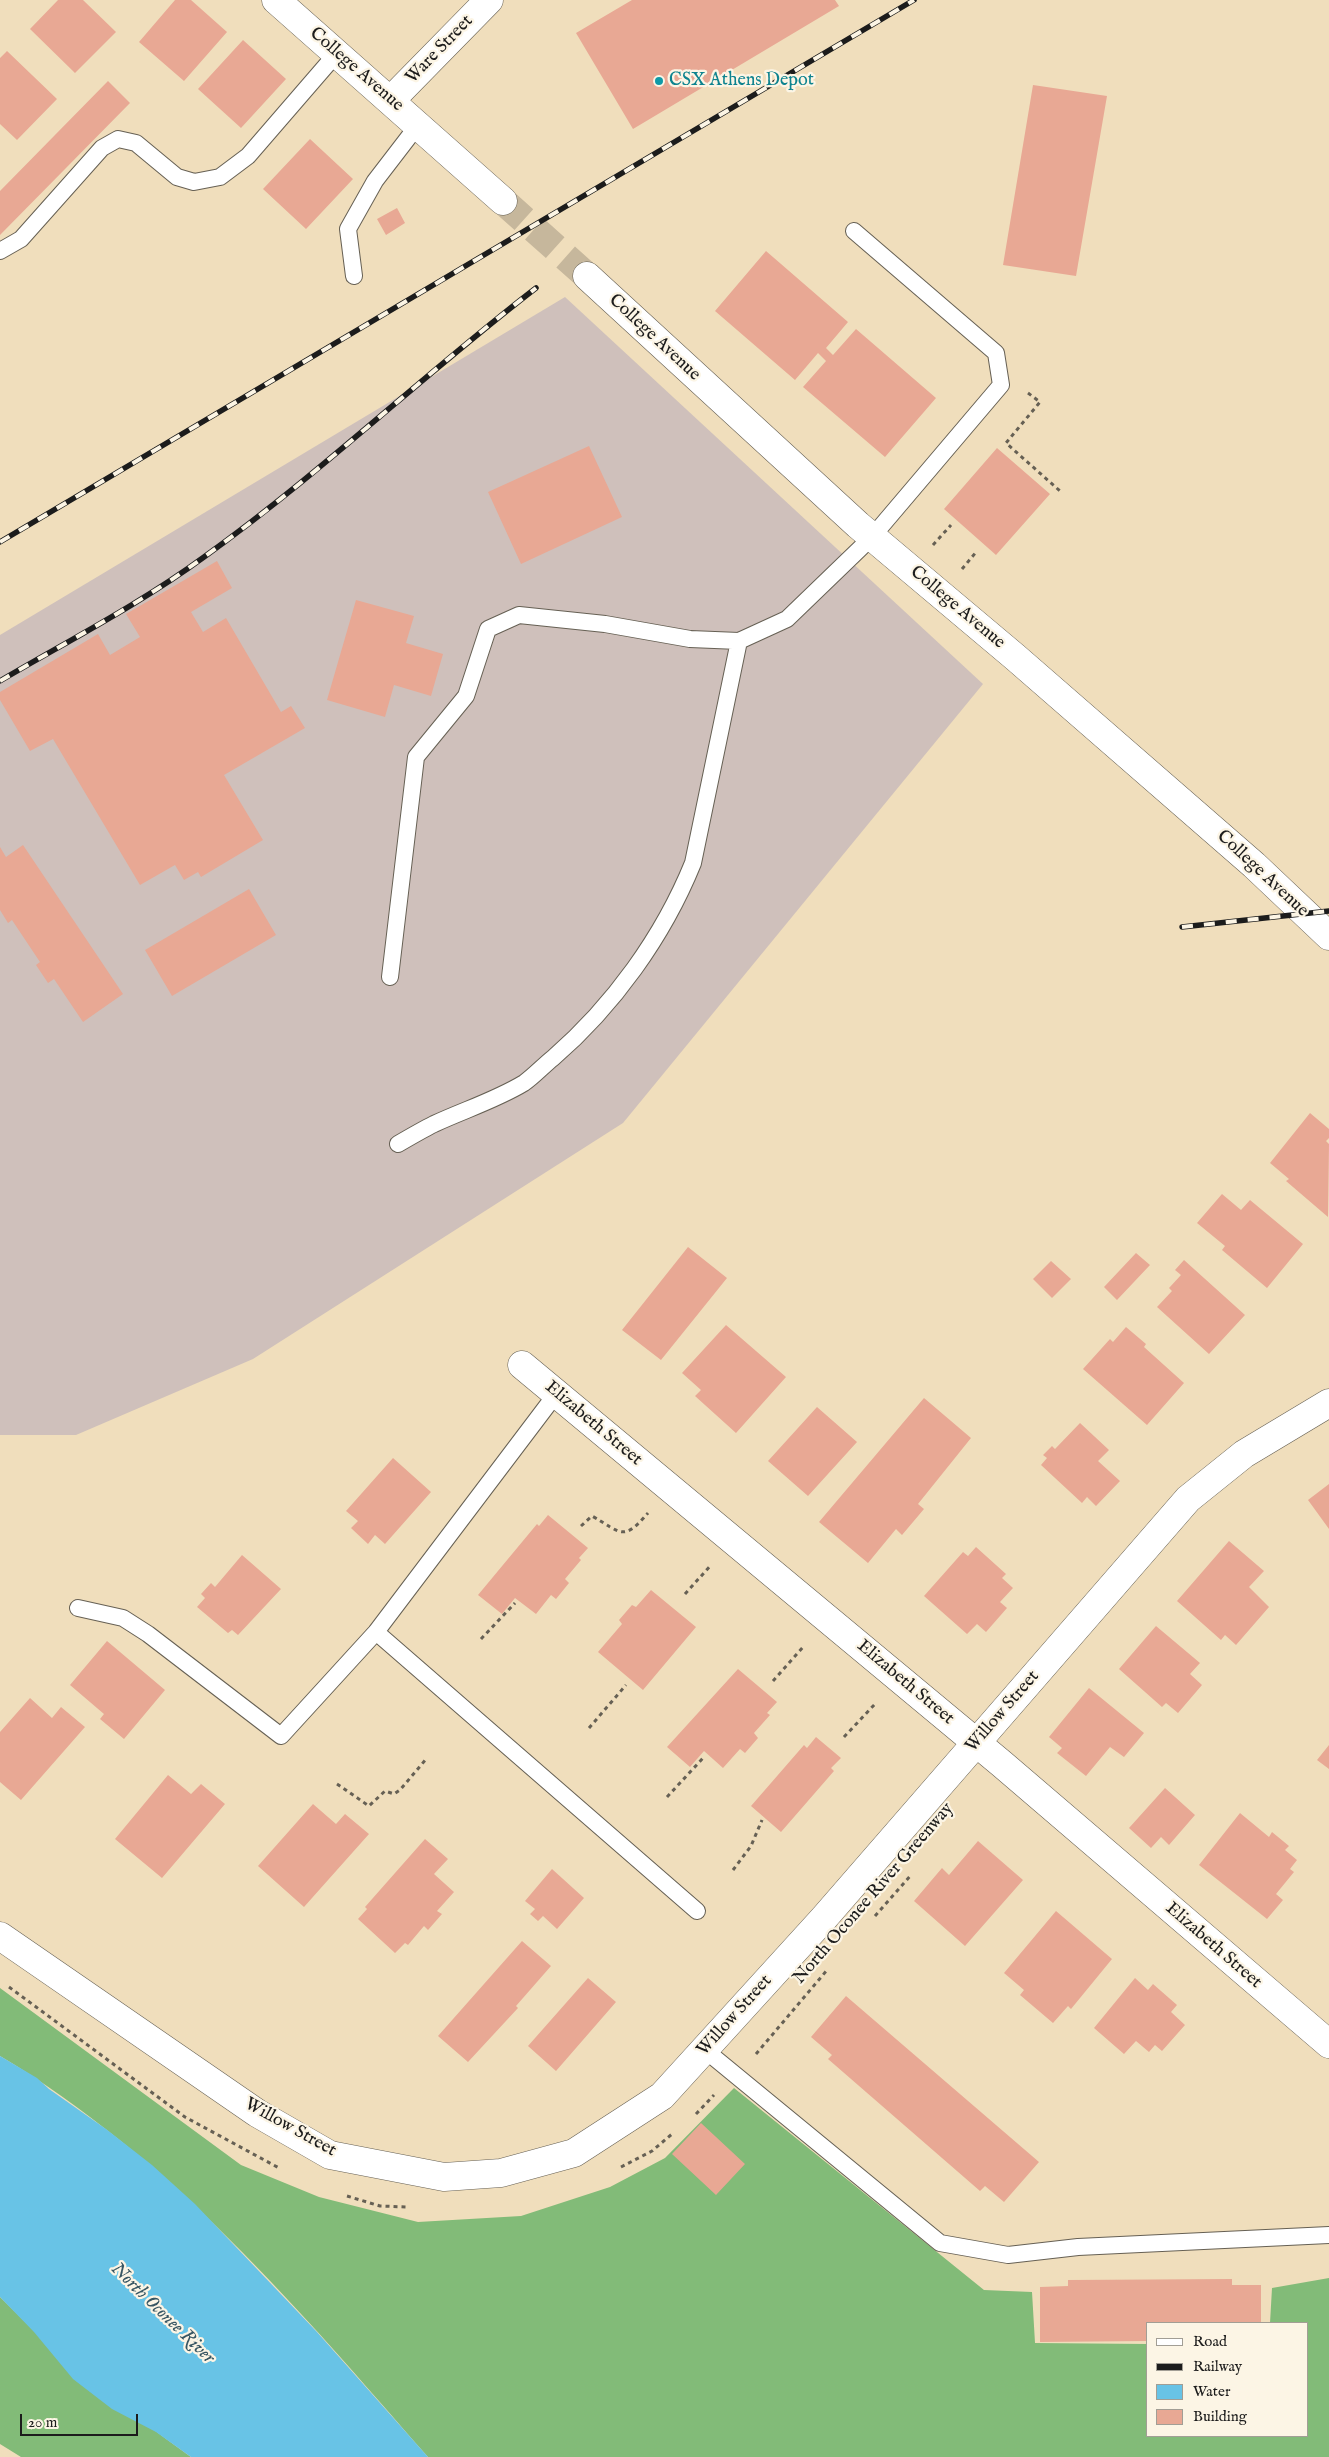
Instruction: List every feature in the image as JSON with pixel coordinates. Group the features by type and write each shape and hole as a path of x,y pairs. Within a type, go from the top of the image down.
{"street":[{"name":"College Avenue","path":"276,0 503,201"},
{"name":"Ware Street","path":"390,100 489,0"},
{"name":"College Avenue","path":"587,276 872,537 1015,657 1254,865 1329,936"},
{"name":"Elizabeth Street","path":"522,1365 899,1678 1329,2044"},
{"name":"Willow Street","path":"0,1936 257,2113 330,2155 444,2177 501,2173 574,2153 662,2096 824,1918 1188,1499 1244,1454 1329,1402"}],"lane":[{"path":"0,250 21,239 102,148 118,139 136,143 178,177 194,182 220,177 248,156 337,53"},
{"path":"354,276 348,230 375,181 418,125"},
{"path":"390,977 416,757 466,696 488,629 519,615 605,624 690,639 739,641 787,619 872,537 1001,385 996,353 854,231"},
{"path":"398,1144 434,1124 488,1101 525,1082 582,1031 605,1007 628,976 681,891 693,863 739,641"},
{"path":"78,1608 123,1618 148,1634 280,1736 376,1632 556,1394"},
{"path":"376,1632 697,1911"},
{"path":"705,2050 940,2242 1008,2255 1078,2247 1329,2235"}],"path":[{"path":"1001,385 1028,393 1040,402 1006,442 1060,491"},
{"path":"933,546 951,525"},
{"path":"961,570 977,551"},
{"path":"581,1526 592,1516 618,1531 626,1533 633,1530 668,1487"},
{"path":"481,1639 515,1603"},
{"path":"773,1681 828,1619"},
{"path":"844,1737 899,1678"},
{"path":"589,1728 626,1685"},
{"path":"668,1797 704,1757"},
{"path":"337,1784 369,1806 385,1791 394,1794 400,1790 427,1758"},
{"path":"732,1870 751,1846 762,1820"},
{"name":"North Oconee River Greenway","path":"873,1918 917,1867"},
{"name":"North Oconee River Greenway","path":"752,2058 829,1967"}],"shaded area":[{"path":"565,297 983,684 623,1123 253,1359 76,1435 0,1435 0,635"}],"green space":[{"path":"0,1988 241,2165 319,2197 418,2222 521,2216 610,2187 665,2158 734,2088 984,2290 1032,2292 1035,2343 1146,2344 1146,2437 1309,2437 1309,2322 1270,2322 1272,2288 1329,2278 1329,2457 428,2457 281,2292 176,2189 120,2141 62,2096 0,2056"},
{"path":"0,2297 92,2381 191,2457 21,2457 0,2444"}],"water":[{"name":"North Oconee River","path":"0,2056 37,2078 49,2089 106,2129 152,2165 195,2204 317,2332 428,2457 191,2457 156,2432 112,2409 73,2379 34,2332 0,2297"}],"building":[{"path":"58,0 83,0 116,32 75,73 30,29"},
{"path":"175,0 191,0 227,32 184,81 139,42"},
{"name":"CSX Athens Depot","path":"632,0 835,0 839,6 633,129 576,33"},
{"path":"243,40 286,79 241,128 198,89"},
{"path":"7,51 57,99 17,140 0,124 0,58"},
{"path":"108,81 130,103 0,235 0,191"},
{"path":"1033,85 1107,96 1076,276 1003,265"},
{"path":"310,139 353,179 306,229 263,189"},
{"path":"397,208 405,223 386,235 377,219"},
{"path":"766,251 848,322 826,348 833,355 856,329 936,398 885,457 803,387 826,361 818,353 795,380 715,311"},
{"path":"589,446 622,517 521,564 488,492"},
{"path":"997,448 1050,494 996,555 944,509"},
{"path":"217,561 232,588 191,612 203,632 226,618 281,712 291,706 305,728 224,775 263,840 201,877 198,872 184,880 175,865 140,885 53,739 30,751 0,700 0,692 98,634 110,655 140,637 126,614"},
{"path":"356,600 414,616 406,643 443,654 431,696 394,685 385,717 327,700"},
{"path":"23,845 123,994 83,1022 54,979 48,983 36,965 40,962 12,920 8,923 0,910 0,847 6,857"},
{"path":"249,889 276,935 172,996 145,950"},
{"path":"1310,1113 1329,1129 1329,1138 1326,1141 1329,1144 1328,1217 1286,1181 1289,1179 1270,1163"},
{"path":"1222,1194 1241,1210 1250,1200 1303,1244 1267,1288 1222,1250 1225,1246 1197,1223"},
{"path":"688,1247 727,1278 661,1360 622,1330"},
{"path":"1136,1253 1150,1265 1117,1300 1104,1287"},
{"path":"1184,1260 1245,1315 1209,1354 1157,1307 1172,1291 1169,1288 1181,1275 1175,1270"},
{"path":"1051,1261 1071,1279 1052,1298 1033,1279"},
{"path":"726,1325 786,1377 736,1433 695,1396 701,1390 682,1373"},
{"path":"1126,1327 1146,1344 1144,1347 1184,1383 1147,1425 1083,1369 1110,1339 1113,1342"},
{"path":"924,1398 971,1438 918,1504 924,1509 902,1535 896,1529 868,1563 819,1522"},
{"path":"817,1407 857,1442 808,1496 768,1461"},
{"path":"1080,1423 1109,1450 1098,1461 1120,1481 1096,1506 1087,1497 1082,1503 1041,1465 1047,1458 1043,1455 1052,1446 1055,1449"},
{"path":"393,1458 431,1492 385,1544 375,1535 368,1544 351,1528 358,1521 346,1511"},
{"path":"1329,1484 1329,1529 1308,1500"},
{"path":"548,1515 588,1548 579,1558 581,1560 565,1579 569,1583 556,1599 551,1595 536,1614 515,1598 502,1614 478,1595 537,1524 539,1526"},
{"path":"1229,1541 1264,1571 1249,1587 1269,1607 1236,1645 1225,1635 1221,1640 1177,1601"},
{"path":"976,1547 1006,1574 1002,1578 1013,1588 1000,1602 1007,1608 986,1632 977,1624 967,1634 924,1596 963,1552 968,1556"},
{"path":"242,1555 281,1589 238,1635 232,1630 228,1633 197,1607 205,1598 201,1594 211,1583 215,1587"},
{"path":"651,1590 696,1627 643,1690 598,1652 622,1624 619,1620 632,1605 636,1607"},
{"path":"1156,1626 1200,1663 1190,1674 1202,1685 1178,1713 1166,1703 1162,1707 1119,1669"},
{"path":"107,1641 165,1690 124,1739 100,1719 104,1714 70,1685"},
{"path":"738,1669 777,1702 767,1713 770,1715 754,1733 758,1738 745,1753 740,1749 723,1768 704,1751 690,1767 667,1747"},
{"path":"1089,1688 1144,1733 1124,1757 1110,1747 1086,1776 1057,1753 1062,1748 1049,1737"},
{"path":"30,1698 52,1718 61,1707 85,1727 21,1800 0,1782 0,1732"},
{"path":"816,1737 841,1758 831,1768 834,1771 781,1832 751,1806 804,1745 807,1748"},
{"path":"1329,1745 1329,1769 1317,1760"},
{"path":"168,1775 191,1794 201,1784 225,1804 162,1878 115,1839"},
{"path":"1165,1788 1195,1815 1169,1845 1161,1837 1151,1848 1129,1828"},
{"path":"313,1804 336,1824 345,1814 369,1834 304,1907 258,1866"},
{"path":"1240,1813 1269,1837 1272,1832 1289,1846 1285,1850 1297,1860 1290,1869 1294,1872 1276,1894 1283,1900 1267,1919 1199,1865"},
{"path":"425,1839 448,1859 434,1874 454,1892 437,1911 442,1914 428,1930 424,1926 408,1945 405,1943 395,1953 358,1919 367,1909 365,1907"},
{"path":"978,1841 1023,1880 965,1946 914,1901 942,1868 949,1875"},
{"path":"552,1869 584,1898 557,1929 543,1916 538,1921 530,1914 535,1909 525,1901"},
{"path":"1056,1911 1112,1959 1071,2009 1068,2006 1053,2023 1020,1995 1024,1990 1004,1973"},
{"path":"522,1941 551,1966 516,2006 518,2008 468,2062 438,2036"},
{"path":"588,1978 616,2002 556,2071 528,2046"},
{"path":"1135,1978 1148,1990 1153,1984 1177,2005 1171,2012 1185,2025 1162,2051 1155,2045 1149,2052 1136,2041 1124,2054 1094,2028"},
{"path":"846,1996 1039,2162 1004,2202 985,2186 980,2191 828,2059 832,2055 811,2037"},
{"path":"701,2123 745,2164 716,2195 672,2154"},
{"path":"1232,2279 1232,2285 1261,2285 1261,2322 1146,2322 1146,2341 1040,2342 1040,2287 1068,2286 1068,2280"}],"tunnel":[{"path":"503,201 587,276"}],"railway":[{"path":"0,542 914,0"},
{"path":"0,681 155,591 204,557 289,492 536,288"},
{"path":"1182,927 1329,911"}],"place":[{"name":"CSX Athens Depot","path":"659,81"}]}
